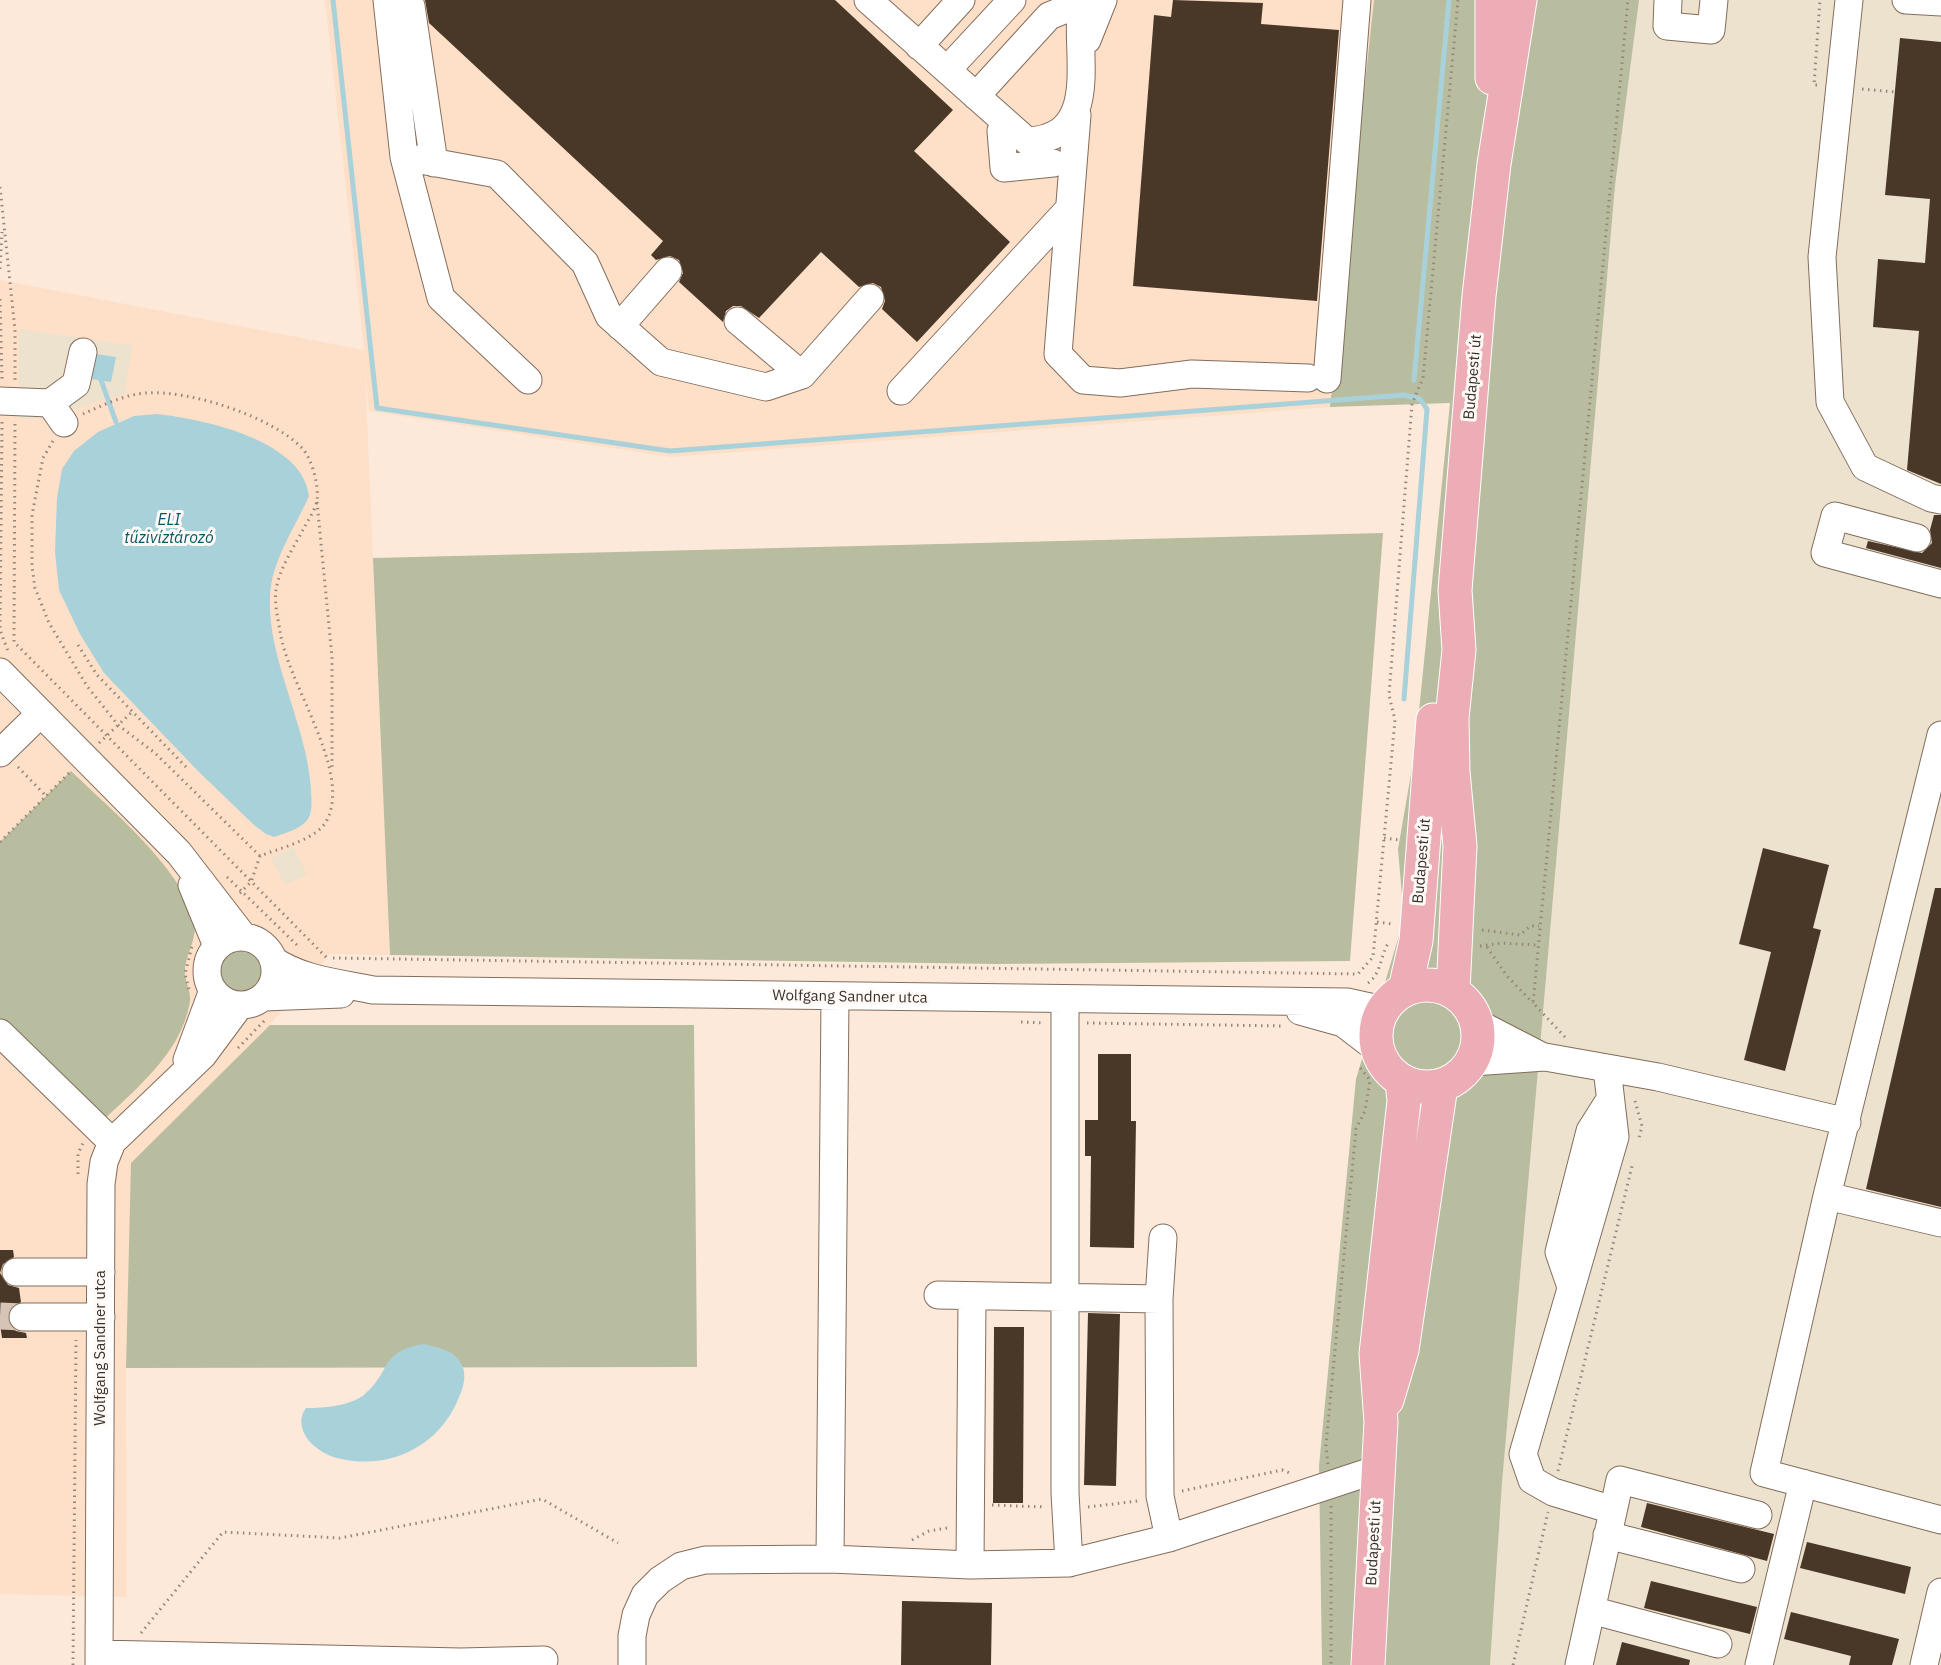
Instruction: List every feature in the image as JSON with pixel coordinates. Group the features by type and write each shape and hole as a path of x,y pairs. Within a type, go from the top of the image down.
{"main road":[{"name":"Budapesti út","path":"1491,0 1494,164"},
{"name":"Budapesti út","path":"1453,991 1472,940 1453,772 1452,717 1459,650 1455,590 1479,296 1494,164 1521,0"},
{"name":"Budapesti út","path":"1367,1056 1384,995 1408,933 1439,645 1455,590"},
{"path":"1367,1056 1386,1067 1402,1081 1421,1087 1441,1086 1459,1077 1472,1062 1479,1043 1477,1023 1468,1005 1453,991 1429,984 1384,995"},
{"name":"Budapesti út","path":"1368,1665 1381,1422 1376,1354 1404,1101 1402,1081"},
{"name":"Budapesti út","path":"1381,1422 1402,1350 1441,1086"}],"street":[{"path":"868,0 1017,133 1062,170"},
{"path":"919,46 961,0"},
{"path":"947,70 1012,0"},
{"path":"976,96 1049,16 1089,1 1077,115 1062,170 1070,208 1058,354 1083,380 1120,383 1192,374 1317,379 1357,0"},
{"path":"1668,0 1667,27 1711,30 1714,0"},
{"path":"1849,0 1822,257 1830,402 1865,467 1931,498 1941,500"},
{"path":"1906,0 1941,2"},
{"path":"399,3 404,157 441,298 528,380"},
{"path":"399,3 434,163"},
{"path":"1062,170 1004,168 1001,131 1043,141 1064,129 1077,115"},
{"path":"404,157 497,174 585,263 609,316 661,362 766,387 802,375 870,298"},
{"path":"901,391 1070,208"},
{"path":"620,326 668,271"},
{"path":"738,321 802,375"},
{"path":"6,401 57,413 76,384 83,352"},
{"path":"1917,538 1835,516 1825,553 1941,584"},
{"path":"6,666 40,714 90,747 224,905 243,936"},
{"path":"1,752 40,714"},
{"path":"1941,735 1827,1196 1764,1473 1941,1520"},
{"path":"217,946 224,905"},
{"path":"243,936 262,944 273,960 286,968 373,990 257,1007 230,1004 202,994 207,980 206,968 217,946 224,940 243,936"},
{"path":"257,1007 274,980 273,960"},
{"name":"Wolfgang Sandner utca","path":"373,990 835,997 1065,1012 1347,1002 1384,995"},
{"name":"Wolfgang Sandner utca","path":"182,1072 202,994"},
{"path":"830,1559 835,997"},
{"name":"Wolfgang Sandner utca","path":"1273,1003 1343,1023 1367,1056"},
{"name":"Wolfgang Sandner utca","path":"107,1658 88,1317 101,1272 101,1184 104,1135 203,1055 257,1007"},
{"path":"1065,1012 1065,1493 1069,1563"},
{"path":"1477,1023 1545,1057"},
{"path":"0,1033 104,1135"},
{"path":"1472,1062 1545,1057 1607,1068 1847,1122"},
{"path":"1607,1068 1609,1101 1615,1137 1523,1454 1532,1480 1553,1492 1610,1522 1741,1569"},
{"path":"1827,1196 1941,1223"},
{"path":"1163,1238 1159,1299 1160,1496 1169,1538"},
{"path":"16,1272 101,1272"},
{"path":"938,1295 1159,1299"},
{"path":"970,1565 972,1297"},
{"path":"23,1317 88,1317"},
{"path":"633,1665 632,1636 636,1615 645,1595 660,1580 681,1566 705,1560 830,1559 970,1565 1069,1563 1169,1538 1378,1469"},
{"path":"1579,1665 1620,1480 1758,1515"},
{"path":"1758,1665 1803,1483"},
{"path":"1924,1665 1941,1592"},
{"path":"1591,1610 1719,1644"},
{"path":"107,1658 461,1664 544,1660"}],"path":[{"path":"0,299 6,401 14,642 327,958 1358,974 1373,957 1377,922 1395,720 1389,694 1412,404 1421,384 1458,0"},
{"path":"1472,940 1538,945 1567,667 1628,0"},
{"path":"0,188 15,330 6,401 0,603 0,630 6,666"},
{"path":"0,269 3,224"},
{"path":"202,994 185,974 188,956 195,940 194,920 224,905 251,882 260,856 304,838 327,821 332,800 332,657 316,480 304,450 288,436 224,406 182,396 147,393 101,406 57,413 43,458 34,504 32,566 35,588 49,622 87,686 118,725 155,753 260,856"},
{"path":"317,501 286,562 276,591 280,633 332,774"},
{"path":"78,645 97,675 187,768"},
{"path":"0,842 90,747 132,712"},
{"path":"1,752 46,796"},
{"path":"1384,838 1401,840"},
{"path":"224,905 226,875"},
{"path":"224,905 304,952"},
{"path":"1377,922 1408,933"},
{"path":"1472,940 1520,934 1530,926 1539,926"},
{"path":"1384,995 1375,978 1383,951 1389,942 1408,933"},
{"path":"1472,940 1533,1003"},
{"path":"230,1055 257,1007"},
{"path":"1018,1022 1065,1012 1287,1026"},
{"path":"1332,1665 1331,1484 1326,1445 1356,1129 1365,1111 1370,1080 1367,1056"},
{"path":"78,1178 78,1154 84,1141 104,1135"},
{"path":"73,1665 88,1317"},
{"path":"107,1658 223,1532 340,1538 542,1499 618,1543"}],"shaded area":[{"path":"325,0 1374,0 1330,407 671,457 369,411 365,371 390,955 330,954 270,1025 132,1163 126,1368 127,1597 0,1594 0,280 364,350"},
{"path":"1639,0 1941,0 1941,1665 1490,1665 1502,1483 1615,186"},
{"path":"19,329 132,345 125,394 97,401 49,419 18,419"},
{"path":"293,847 307,875 285,885 271,858"}],"green space":[{"path":"1374,0 1639,0 1615,186 1502,1483 1490,1665 1322,1665 1319,1466 1356,1079 1404,919 1398,849 1415,751 1450,403 1330,407"},
{"path":"1383,533 1350,961 996,964 390,955 373,558"},
{"path":"71,771 124,821 161,861 188,902 195,928 185,967 190,1001 177,1038 154,1071 96,1127 0,1033 0,842"},
{"path":"240,951 255,957 261,972 255,987 240,993 225,987 219,972 225,957"},
{"path":"270,1025 694,1025 697,1367 126,1368 131,1163"}],"water":[{"path":"96,354 116,357 111,382 91,379"},
{"name":"ELI tűzivíztározó","path":"157,414 224,427 270,447 289,460 303,477 309,496 279,558 271,584 270,597 275,644 308,765 311,807 307,821 294,830 274,837 254,825 197,770 104,673 80,634 59,590 55,552 57,498 62,469 74,451 98,432 134,416"},
{"path":"423,1344 452,1353 462,1364 464,1373 462,1391 452,1411 431,1437 418,1447 403,1454 371,1461 353,1461 334,1457 323,1453 309,1441 302,1424 302,1416 306,1408 337,1405 359,1398 373,1386 392,1357 399,1352"}],"building":[{"path":"425,0 835,0 953,110 914,151 1010,242 917,342 882,309 885,301 881,287 873,283 859,287 821,252 759,318 741,306 733,306 726,311 723,322 679,282 683,273 679,260 670,256 656,260 651,255 663,241 429,23"},
{"path":"1173,0 1263,3 1261,24 1339,30 1317,301 1133,286 1154,15 1171,17"},
{"path":"1900,38 1941,42 1941,484 1907,470 1919,331 1873,327 1878,259 1925,263 1930,199 1885,195"},
{"path":"1934,515 1941,515 1941,568 1866,548 1868,541 1922,553 1932,543 1930,530"},
{"path":"1763,848 1829,865 1813,928 1821,930 1785,1071 1744,1060 1771,952 1739,944"},
{"path":"1935,888 1941,888 1941,1207 1866,1189"},
{"path":"1098,1054 1131,1054 1131,1121 1136,1121 1134,1248 1090,1247 1091,1156 1085,1156 1085,1120 1098,1120"},
{"path":"0,1250 13,1250 14,1257 3,1264 0,1273"},
{"path":"0,1273 8,1285 19,1288 21,1302 9,1310 9,1324 16,1331 26,1333 27,1338 2,1338"},
{"path":"1088,1313 1120,1314 1116,1486 1084,1485"},
{"path":"994,1327 1024,1327 1023,1503 993,1503"},
{"path":"1647,1503 1774,1534 1767,1561 1641,1527"},
{"path":"1807,1542 1911,1567 1905,1594 1800,1568"},
{"path":"1651,1581 1757,1607 1750,1634 1644,1608"},
{"path":"902,1601 992,1603 991,1665 901,1665"},
{"path":"1791,1612 1899,1639 1892,1665 1849,1665 1851,1656 1784,1639"},
{"path":"1622,1642 1690,1660 1689,1665 1616,1665"}],"waterway":[{"path":"333,0 377,408 670,451 1404,395 1420,399 1427,409 1404,699"},
{"path":"1414,380 1449,0"},
{"path":"101,380 116,422"}],"tunnel":[{"path":"0,1316 23,1317"}]}
